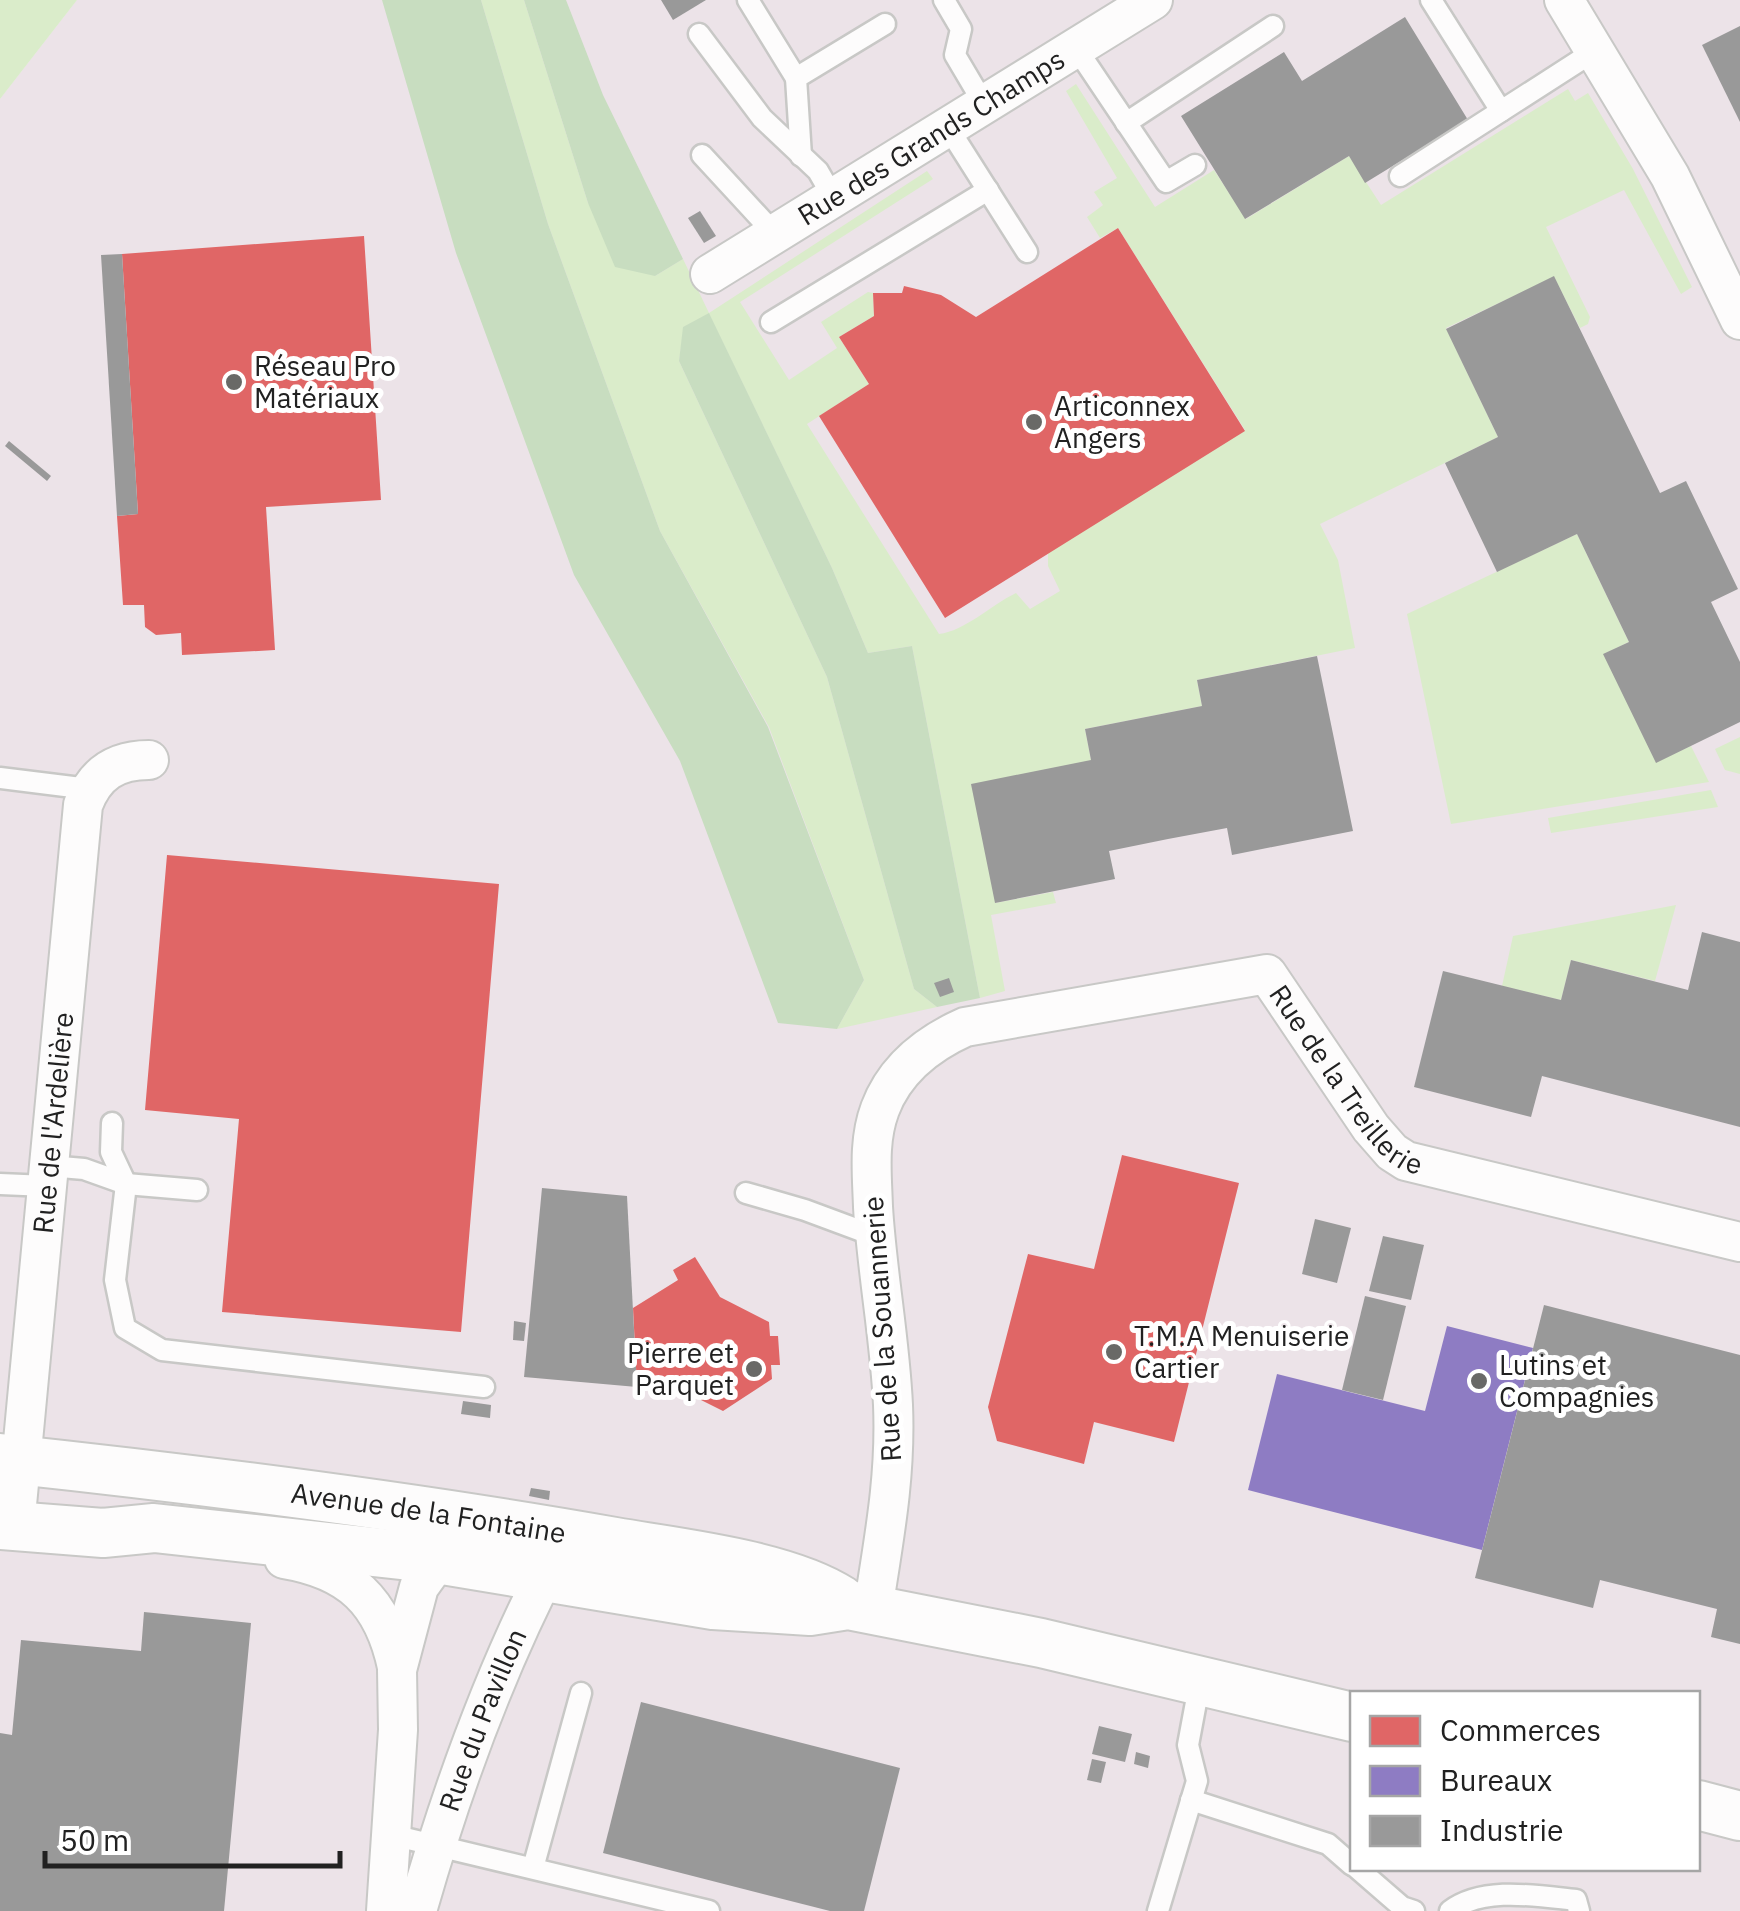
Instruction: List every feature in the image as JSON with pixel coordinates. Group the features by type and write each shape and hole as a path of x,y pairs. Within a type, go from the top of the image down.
{"street":[{"name":"Rue des Grands Champs","path":"710,274 1153,0"},
{"path":"1564,0 1670,176 1740,320"},
{"path":"88,789 112,766 149,760"},
{"name":"Rue de l'Ardelière","path":"7,1526 10,1459 48,1176 83,805 88,789"},
{"name":"Rue de la Treillerie","path":"880,1109 896,1080 918,1055 965,1026 1267,974 1371,1128 1392,1152 1406,1161 1740,1242"},
{"name":"Rue de la Souannerie","path":"860,1607 891,1502 892,1404 875,1236 871,1151 880,1109"},
{"name":"Avenue de la Fontaine","path":"10,1459 365,1500 737,1565 818,1586 860,1607 1200,1679 1350,1716"},
{"name":"Rue du Pavillon","path":"397,1910 392,1835 398,1670 412,1606 436,1560 476,1519"},
{"name":"Avenue de la Fontaine","path":"7,1526 103,1533 154,1528 436,1560 713,1605 810,1611 860,1607"},
{"name":"Rue du Pavillon","path":"103,1533 152,1546 300,1561 336,1574 354,1587 383,1624 398,1670"},
{"name":"Rue du Pavillon","path":"397,1910 436,1843 482,1713 566,1534"},
{"path":"1700,1805 1740,1816"}],"lane":[{"path":"748,0 796,78 801,156"},
{"path":"944,0 962,29 954,55 984,104"},
{"path":"1431,0 1501,111"},
{"path":"796,78 885,24"},
{"path":"1126,123 1273,26"},
{"path":"699,34 762,118 818,171 833,196"},
{"path":"1076,48 1166,182 1194,165"},
{"path":"1400,176 1596,50"},
{"path":"947,126 1027,252"},
{"path":"702,155 774,233"},
{"path":"771,322 988,190"},
{"path":"0,778 88,789"},
{"path":"112,1123 111,1152 126,1184 114,1280 125,1328 162,1350 484,1386"},
{"path":"0,1184 84,1169 126,1184 198,1190"},
{"path":"746,1193 875,1236"},
{"path":"1158,1911 1197,1780 1188,1745 1200,1679"},
{"path":"533,1868 580,1693"},
{"path":"1191,1800 1328,1844 1350,1863"},
{"path":"392,1835 709,1911"},
{"path":"1360,1871 1402,1907 1414,1911"},
{"path":"1450,1911 1464,1901 1520,1894 1576,1900 1578,1911"}],"shaded area":[{"path":"77,0 1740,0 1740,1911 0,1911 0,99"}],"green space":[{"path":"0,0 77,0 0,99"},
{"path":"382,0 481,0 548,224 660,531 768,727 864,980 837,1029 778,1023 680,761 574,575 456,253"},
{"path":"481,0 524,0 588,203 655,276 683,259 709,313 927,171 933,179 740,302 789,380 837,348 821,322 868,292 873,293 874,316 839,337 869,384 807,424 939,634 968,623 1016,593 1030,609 1060,591 1048,566 1048,553 1245,430 1118,228 1100,238 1087,217 1103,205 1094,192 1117,178 1066,91 1076,84 1155,207 1214,170 1246,219 1349,156 1381,205 1568,89 1575,101 1588,93 1633,169 1692,287 1681,294 1624,190 1546,227 1590,317 1588,324 1580,328 1554,277 1446,328 1498,437 1320,524 1338,560 1355,648 1197,680 1202,706 1085,729 1091,760 995,903 1053,892 1056,903 991,915 1005,991 980,998 912,646 868,653 832,568 709,314 684,327 679,361 827,677 914,989 937,1007 837,1029 864,980 769,727 660,531 548,224"},
{"path":"524,0 566,0 603,95 683,259 655,276 615,267 588,203"},
{"path":"709,313 832,568 868,653 912,646 980,998 937,1007 914,989 827,677 679,361 683,327"},
{"path":"1577,534 1629,642 1604,654 1656,762 1691,746 1709,782 1451,824 1407,614"},
{"path":"1740,737 1740,774 1725,770 1715,749"},
{"path":"1711,790 1718,807 1551,833 1548,818"},
{"path":"1676,905 1655,981 1571,960 1561,1000 1502,986 1513,936"}],"building: Commerces":[{"path":"1118,228 1245,431 945,618 819,416 869,384 839,337 874,316 873,293 902,293 904,286 941,295 976,317"},
{"path":"364,236 381,500 266,507 275,650 182,655 181,633 156,635 145,627 144,605 123,605 117,516 138,514 122,254"},
{"path":"167,855 499,884 461,1332 222,1312 239,1119 145,1110"},
{"path":"1122,1155 1239,1183 1174,1442 1094,1422 1084,1464 997,1441 988,1407 1028,1254 1094,1269"},
{"path":"695,1257 720,1297 769,1322 770,1336 778,1336 780,1365 771,1365 772,1379 723,1411 673,1386 637,1387 633,1308 678,1280 673,1270"}],"building: Bureaux":[{"path":"1447,1326 1533,1348 1482,1550 1248,1490 1277,1374 1425,1411"}],"building: Industrie":[{"path":"661,0 706,0 673,20"},
{"path":"1405,17 1468,120 1365,183 1349,156 1245,219 1181,116 1284,52 1302,81"},
{"path":"1740,26 1740,122 1702,45"},
{"path":"700,211 716,236 704,243 688,218"},
{"path":"122,254 138,514 117,516 101,255"},
{"path":"1554,276 1660,493 1686,481 1738,589 1711,602 1740,662 1740,722 1656,763 1603,654 1629,642 1577,534 1497,572 1445,463 1498,437 1446,329"},
{"path":"9,441 51,476 47,481 5,446"},
{"path":"1317,656 1353,831 1232,855 1227,828 1168,839 1109,851 1115,879 995,903 971,784 1091,760 1085,729 1202,706 1197,680"},
{"path":"1702,932 1740,942 1740,1127 1542,1076 1531,1117 1414,1087 1443,971 1561,1000 1571,960 1688,990"},
{"path":"949,978 954,992 940,997 934,983"},
{"path":"542,1188 627,1196 637,1387 524,1377"},
{"path":"1315,1219 1351,1228 1337,1283 1302,1274"},
{"path":"1383,1236 1424,1245 1411,1300 1369,1291"},
{"path":"1365,1296 1406,1306 1383,1400 1342,1390"},
{"path":"1544,1305 1740,1355 1740,1644 1711,1637 1717,1609 1600,1580 1593,1608 1475,1578"},
{"path":"514,1321 526,1323 524,1341 513,1340"},
{"path":"463,1401 491,1405 490,1418 461,1414"},
{"path":"531,1488 550,1491 549,1500 529,1496"},
{"path":"144,1612 251,1623 224,1911 0,1911 0,1733 12,1735 21,1640 141,1651"},
{"path":"641,1702 900,1768 864,1911 830,1911 603,1853"},
{"path":"1099,1726 1132,1734 1125,1762 1092,1754"},
{"path":"1136,1752 1150,1756 1148,1768 1134,1764"},
{"path":"1092,1759 1106,1762 1101,1783 1087,1780"}],"place":[{"name":"Réseau Pro Matériaux","path":"234,382"},
{"name":"Articonnex Angers","path":"1034,422"},
{"name":"T.M.A Menuiserie Cartier","path":"1114,1352"},
{"name":"Pierre et Parquet","path":"754,1369"},
{"name":"Lutins et Compagnies","path":"1479,1381"}]}
